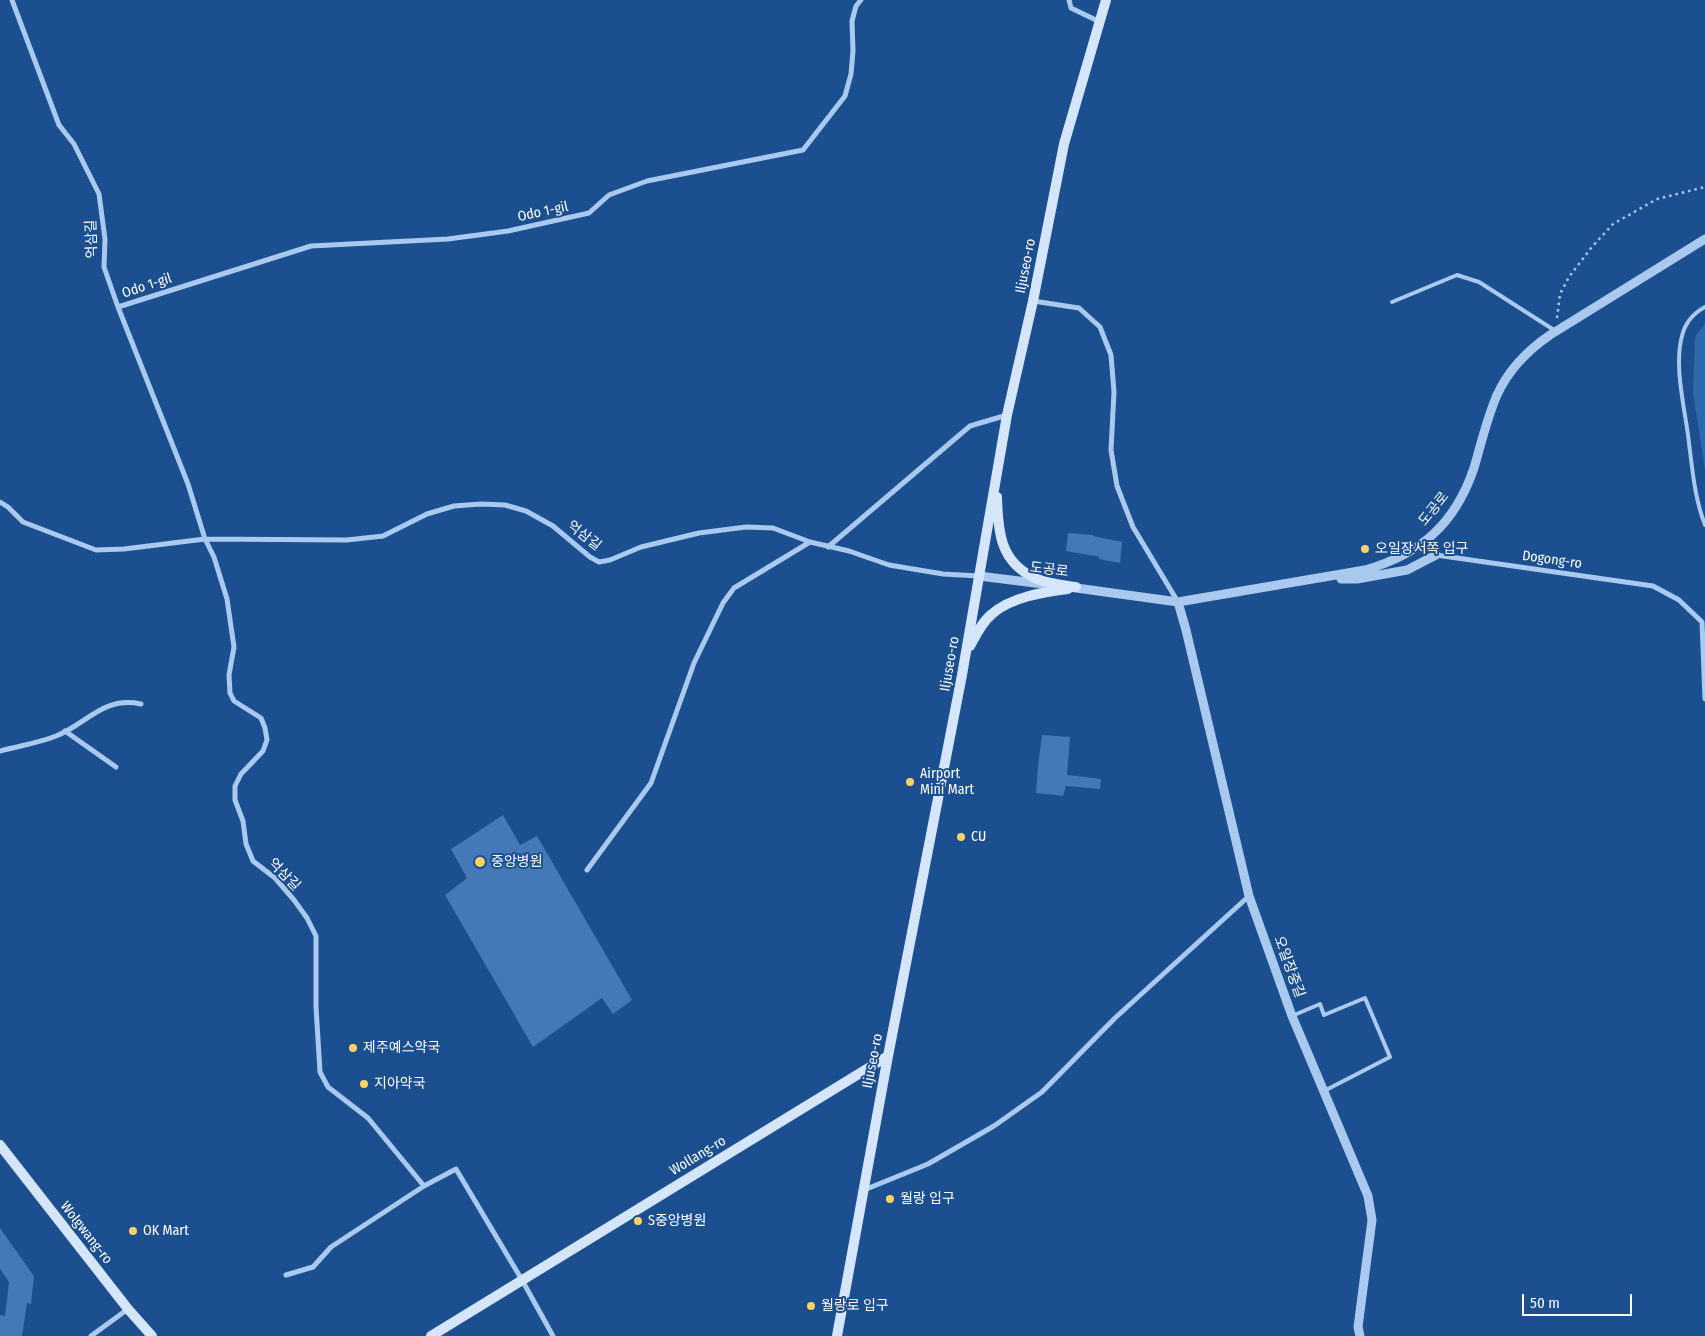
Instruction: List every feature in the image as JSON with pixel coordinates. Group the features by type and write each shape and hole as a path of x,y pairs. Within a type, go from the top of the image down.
{"main road":[{"name":"Iljuseo-ro","path":"837,1336 888,1056 962,675 1007,415 1033,301 1064,144 1106,0"},
{"path":"996,474 997,515 1001,541 1010,560 1020,570 1036,579 1076,587"},
{"path":"962,675 969,648 992,614 1010,603 1036,593 1076,587"},
{"name":"Wollang-ro","path":"431,1336 888,1056"},
{"name":"Wolgwang-ro","path":"0,1145 128,1310 152,1336"}],"street":[{"name":"억삼길","path":"12,0 59,124 74,144 99,194 105,239 104,267 188,484 205,539 214,558 227,599 234,648 230,675 230,693 234,701 261,718 265,728 267,740 263,751 234,786 235,800 243,821 246,844 253,861 275,878 294,900 307,918 316,936 316,1007 320,1072 328,1087 368,1118 424,1186"},
{"name":"Odo 1-gil","path":"118,307 310,246 448,239 508,231 589,214 609,195 648,181 803,150 845,96 851,74 853,51 852,21 856,6 861,0"},
{"path":"1069,0 1070,8 1100,22"},
{"name":"도공로","path":"979,576 1076,587 1178,602 1318,579 1381,566 1395,560 1422,545 1453,512 1474,468 1490,412 1498,394 1515,367 1536,345 1705,239"},
{"path":"1033,301 1080,308 1100,328 1112,355 1114,392 1111,450 1117,486 1133,528 1178,602"},
{"path":"828,547 970,426 1007,415"},
{"name":"억삼길","path":"0,502 23,522 96,550 124,550 205,539 348,540 367,538 383,536 427,514 454,506 481,504 505,505 526,510 553,526 590,557 599,562 610,560 640,547 699,533 746,527 773,528 810,542 850,552 889,565 943,574 979,576"},
{"path":"587,870 651,782 694,663 723,603 734,588 810,542"},
{"name":"Dogong-ro","path":"1422,545 1436,554 1653,586 1679,600 1703,623"},
{"path":"1318,579 1357,579 1407,570 1436,554"},
{"name":"오일장중길","path":"1178,602 1249,896 1292,1016 1368,1196 1372,1220 1358,1327 1360,1336"},
{"path":"1703,623 1705,699"},
{"path":"0,752 57,736 112,703 128,701 141,704"},
{"path":"65,731 116,767"},
{"path":"863,1190 928,1164 994,1126 1042,1092 1116,1018 1249,896"},
{"path":"286,1275 313,1267 331,1247 424,1186 456,1169 553,1336"},
{"path":"91,1336 128,1310"}],"lane":[{"path":"1392,302 1457,275 1479,282 1556,332"},
{"path":"1705,307 1697,312 1688,323 1682,336 1679,357 1681,388 1694,480 1700,511 1705,525"},
{"path":"1292,1016 1320,1004 1324,1015 1365,998 1390,1056 1324,1091"}],"path":[{"path":"1556,332 1560,294 1569,277 1591,248 1613,224 1656,199 1705,187"}],"shaded area":[{"path":"1705,323 1705,470 1693,393 1695,337"}],"building":[{"path":"1068,533 1093,535 1122,542 1120,563 1099,559 1100,557 1066,551"},
{"path":"1042,735 1070,737 1067,775 1101,779 1100,789 1066,786 1063,796 1036,793"},
{"path":"503,815 520,845 537,836 632,1000 613,1014 602,998 533,1047 445,895 467,878 451,849"},
{"path":"0,1228 34,1276 31,1304 27,1303 22,1336 0,1336 0,1315 5,1316 9,1282 0,1269"}],"place":[{"name":"오일장서쪽 입구","path":"1365,549"},
{"name":"Airport Mini Mart","path":"910,782"},
{"name":"CU","path":"961,837"},
{"name":"중앙병원","path":"480,862"},
{"name":"제주예스약국","path":"353,1048"},
{"name":"지아약국","path":"364,1084"},
{"name":"월랑 입구","path":"890,1199"},
{"name":"S중앙병원","path":"638,1221"},
{"name":"OK Mart","path":"133,1231"},
{"name":"월랑로 입구","path":"811,1306"}]}
